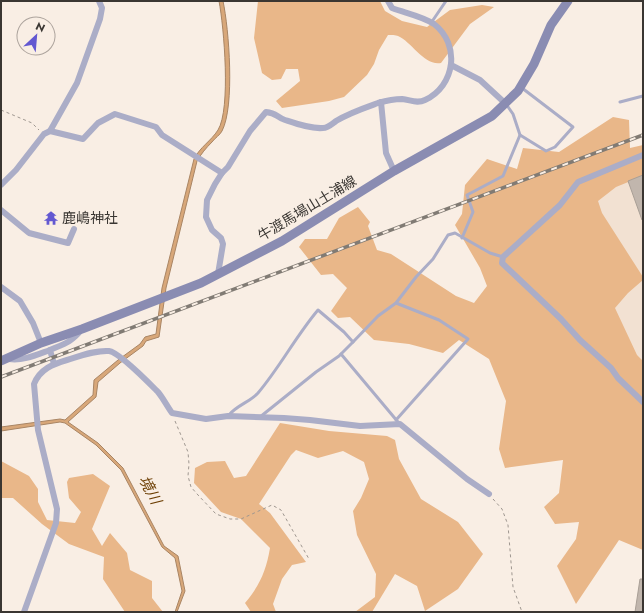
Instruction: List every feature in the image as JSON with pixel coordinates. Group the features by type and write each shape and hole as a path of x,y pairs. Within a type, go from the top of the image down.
{"main road":[{"name":"牛渡馬場山土浦線","path":"5,360 41,343 82,329 218,274 282,241 394,171 492,116 506,104 521,87 534,64 551,25 568,1"}],"street":[{"path":"1,184 16,170 47,133 77,83 100,19 102,8 99,1"},
{"path":"218,274 223,244 221,238 212,230 206,217 207,200 222,173 228,167 250,131 266,112 274,113 283,119 312,128 326,128 352,113 381,102 401,99 418,103 436,94 442,86 451,70 451,52 446,39 439,29 432,23 392,8 388,1"},
{"path":"451,65 480,80 506,104"},
{"path":"381,102 386,153 394,171"},
{"path":"47,133 83,139 98,122 115,114 156,127 162,136 222,173"},
{"path":"643,155 578,182 560,205 503,257 502,263 561,319 580,340 611,368 618,378 643,402"},
{"path":"1,210 29,233 68,243 74,229"},
{"path":"1,287 20,301 33,323 41,343"},
{"path":"5,360 28,358 69,343 82,329"},
{"path":"50,350 54,364"},
{"path":"24,612 56,523 57,509 38,430 34,384 41,372 54,364 89,353 110,351 121,357 159,393 172,413 206,418 228,416 259,417 310,420 360,426 398,422 467,479 489,494"}],"lane":[{"path":"432,23 446,1"},
{"path":"506,104 513,114 520,135 546,151 555,147 573,127 521,87"},
{"path":"620,102 643,96"},
{"path":"462,238 473,212 467,194 502,176 520,135"},
{"path":"259,417 341,354 378,316 396,303 416,277 433,259 448,235 455,233 490,253 503,257"},
{"path":"341,354 398,422 468,339 439,320 396,303"},
{"path":"228,416 233,410 256,395 274,374 306,324 318,310 344,332 353,342"}],"path":[{"path":"1,110 32,123 47,133"},
{"path":"172,413 188,452 188,476 191,487 198,495 216,514 230,519 241,519 272,505 281,510 309,559"},
{"path":"489,494 502,509 508,525 513,588 522,612"}],"shaded area":[{"path":"219,1 223,1 229,48 230,86 226,119 222,131 197,161 166,288 159,337 146,341 143,346 98,382 96,397 68,422 98,443 123,468 164,546 178,556 185,591 177,612 175,612 182,591 175,558 162,547 121,470 96,445 65,423 60,422 1,431 1,427 60,419 65,420 93,395 94,380 140,344 145,337 156,334 162,288 194,159 199,151 218,130 222,119 225,67 223,29"},
{"path":"258,1 380,1 385,11 402,21 427,27 450,10 482,5 494,7 470,24 441,63 429,61 403,39 395,35 388,35 367,75 344,97 329,101 282,108 276,101 300,81 298,69 286,69 281,79 272,80 262,73 254,38"},
{"path":"613,117 629,120 630,148 643,145 643,176 616,187 598,201 602,213 643,277 643,280 628,293 615,308 637,355 643,361 643,550 619,540 576,604 557,566 576,539 579,522 555,524 544,507 559,493 563,460 505,468 499,449 506,401 489,359 459,340 443,353 409,344 374,340 350,317 338,318 331,311 347,288 333,274 321,275 299,247 305,239 327,239 339,218 358,207 370,222 368,226 377,250 391,254 456,296 474,303 487,286 480,268 455,225 462,214 465,185 487,159 517,169 523,148 559,152"},
{"path":"643,152 643,392 524,239"},
{"path":"280,423 329,431 387,436 395,440 399,459 421,499 458,522 483,554 458,589 425,611 417,586 395,574 372,612 355,612 375,597 376,574 357,535 353,511 361,498 369,479 364,462 343,451 318,458 296,450 291,455 259,504 270,513 306,562 292,565 282,579 273,604 276,612 251,612 245,603 255,590 262,577 267,564 270,548 241,519 221,512 194,483 195,468 207,462 225,461 234,478 246,476"},
{"path":"1,461 29,476 38,489 38,502 47,520 75,523 81,512 69,498 67,482 69,478 93,474 110,486 92,529 102,546 110,533 127,553 130,570 152,581 152,598 163,612 125,612 103,579 104,557 69,544 42,524 13,498 1,498"}],"building":[{"path":"643,175 643,219 642,220 628,181"},
{"path":"640,579 643,579 643,612 635,612"}],"railway":[{"path":"1,377 643,135"}],"place":[{"name":"鹿嶋神社","path":"51,218"}],"water label":[{"name":"境川","path":"150,490"}]}
